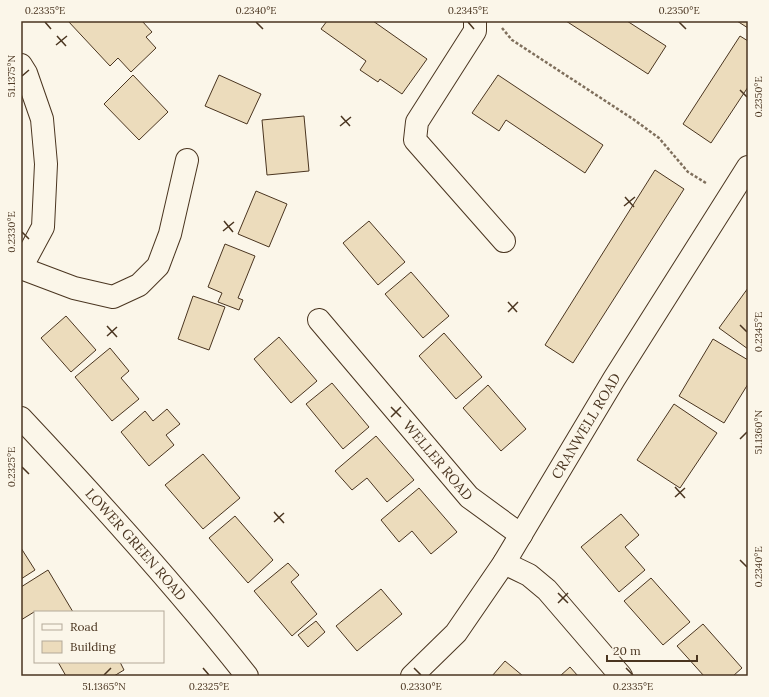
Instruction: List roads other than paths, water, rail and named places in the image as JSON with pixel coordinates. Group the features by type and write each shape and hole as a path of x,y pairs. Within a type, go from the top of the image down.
{"street":[{"path":"475,21 476,31 417,122 415,140 504,241"},
{"path":"21,65 26,73 42,119 46,164 43,227 21,268 74,288 113,297 139,285 158,266 170,234 187,160"},
{"name":"CRANWELL ROAD","path":"412,676 456,633 504,563 614,379 748,167"},
{"name":"WELLER ROAD","path":"319,320 469,497 521,535"},
{"name":"LOWER GREEN ROAD","path":"21,418 97,498 196,611 247,676"},
{"path":"504,563 529,575 547,590 621,676"}]}
